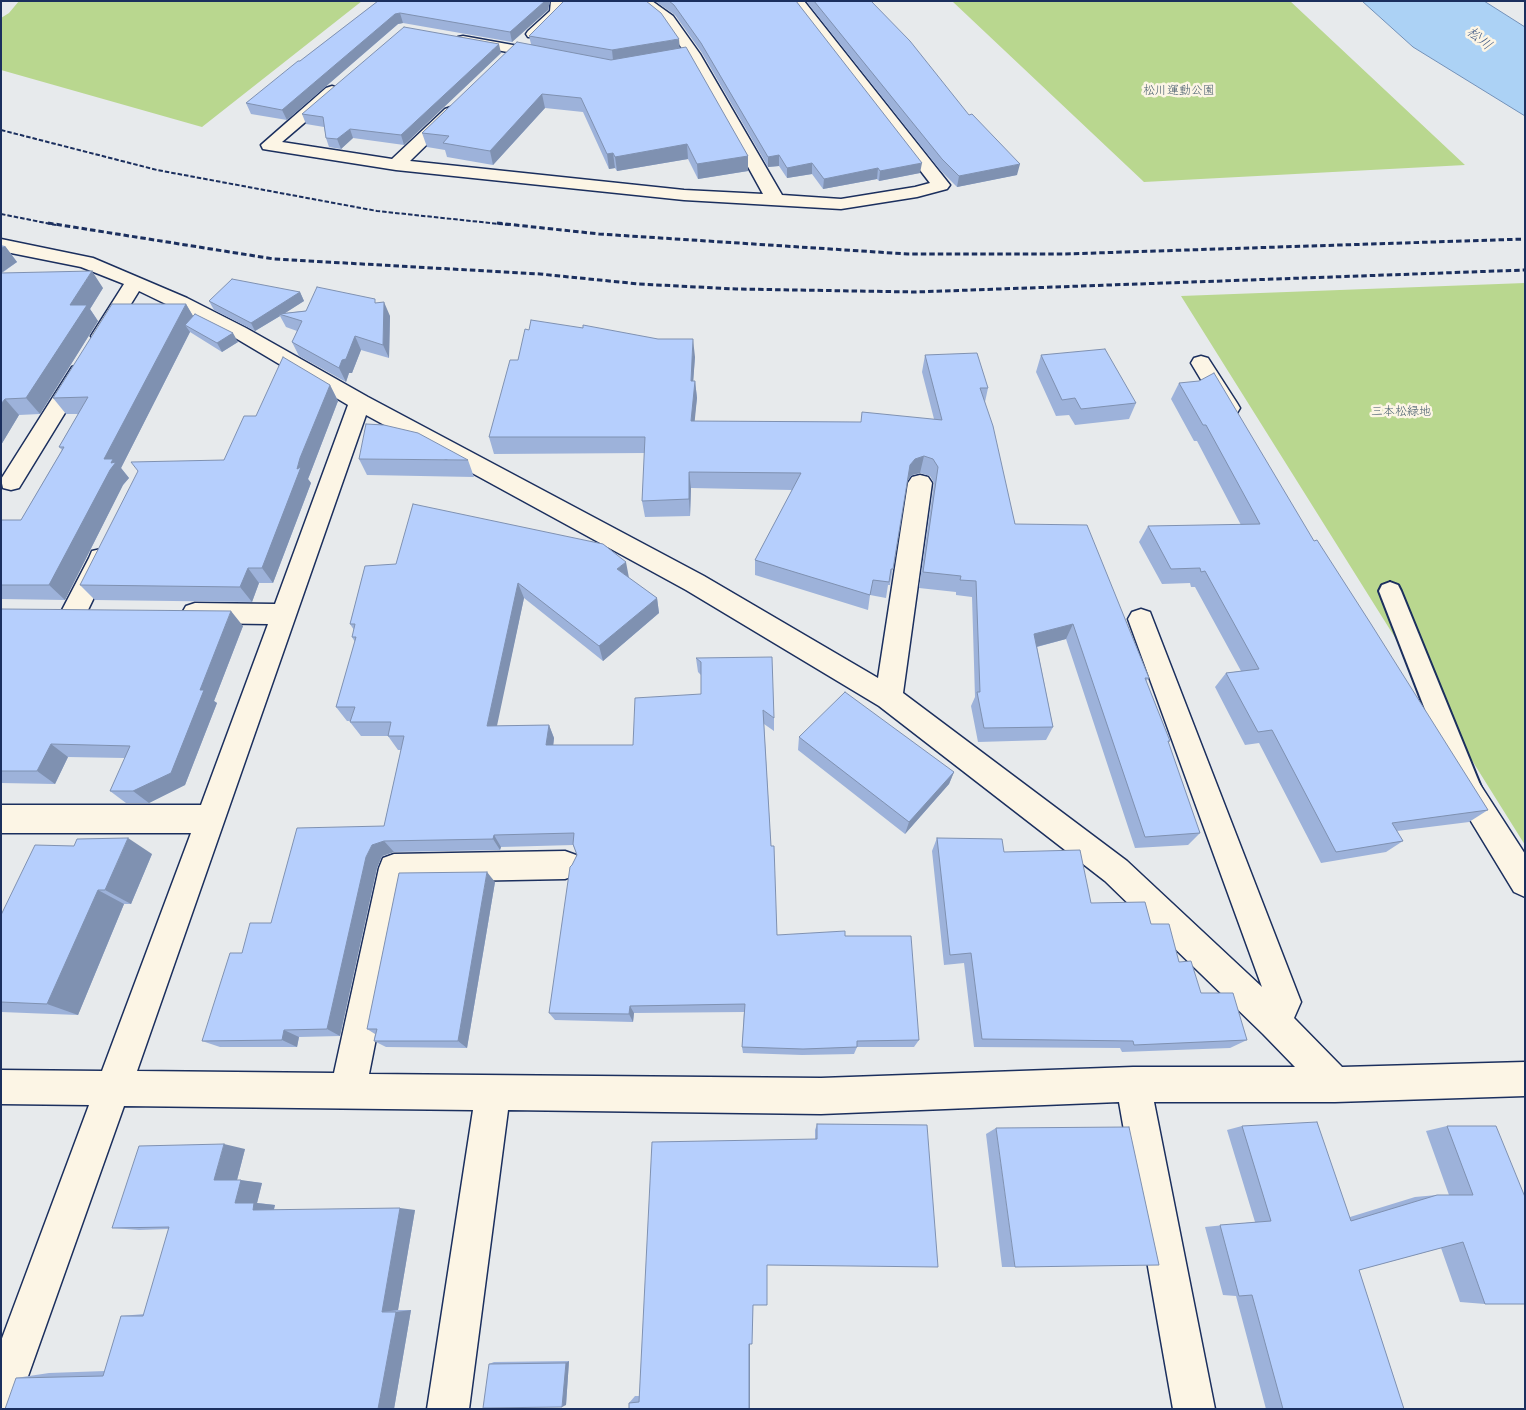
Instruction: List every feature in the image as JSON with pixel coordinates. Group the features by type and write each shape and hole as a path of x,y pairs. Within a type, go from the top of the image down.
{"street":[{"path":"501,63 557,12 558,1"},
{"path":"643,1 668,19 693,54 775,199"},
{"path":"344,81 269,145 396,164 684,195 841,204 917,192 941,186 797,1"},
{"path":"450,38 564,58"},
{"path":"675,57 693,54"},
{"path":"396,164 459,104"},
{"path":"1,245 86,262 180,302 239,332 360,402 694,583 889,698 1116,871 1275,1022 1335,1085"},
{"path":"11,482 135,282"},
{"path":"1201,363 1243,430"},
{"path":"1,1396 212,819 283,614 360,402"},
{"path":"889,698 920,483"},
{"path":"74,612 111,536"},
{"path":"46,612 104,612"},
{"path":"173,613 283,614"},
{"path":"1141,619 1284,1002 1275,1022"},
{"path":"1400,683 1525,882"},
{"path":"1,819 212,819"},
{"path":"348,1090 394,868 565,865"},
{"path":"1,1087 821,1096 1133,1084 1335,1085 1525,1079"},
{"path":"1133,1084 1194,1409"},
{"path":"448,1409 493,1092"}],"lane":[{"path":"1390,591 1474,800"}],"green space":[{"path":"19,1 362,1 202,127 1,70 1,18 9,13"},
{"name":"松川運動公園","path":"952,1 1290,1 1465,165 1144,182"},
{"name":"三本松緑地","path":"1525,283 1525,845 1181,296"}],"water":[{"name":"松川","path":"1362,1 1484,1 1525,27 1525,116 1413,47"}],"building":[{"path":"378,1 545,1 510,32 400,13 395,14 282,110 246,103"},
{"path":"564,1 646,1 661,13 679,39 612,50 529,36"},
{"path":"669,1 796,1 922,163 880,171 878,168 824,179 812,163 787,168 779,155 768,157 701,43 674,5"},
{"path":"814,1 871,1 910,41 969,115 972,114 1020,164 959,176 942,159"},
{"path":"404,27 499,44 401,135 350,129 337,139 326,138 323,117 302,114"},
{"path":"517,42 611,60 686,47 748,156 697,164 687,144 615,157 613,153 607,154 581,98 542,94 490,151 443,143 449,136 422,133"},
{"path":"92,271 70,305 87,305 26,398 5,399 1,404 1,273"},
{"path":"232,279 300,292 251,323 209,301"},
{"path":"317,287 375,299 375,303 384,302 383,345 355,336 346,359 342,360 339,368 292,342 302,321 279,314 306,311"},
{"path":"112,304 186,304 104,459 113,459 111,463 116,462 49,585 1,585 1,520 21,520 64,447 59,447 88,397 53,398"},
{"path":"195,314 233,333 217,343 185,325"},
{"path":"531,320 583,328 583,325 658,339 693,339 691,381 695,381 691,421 861,422 862,412 942,420 925,355 977,353 988,388 980,388 993,426 1015,524 1087,525 1149,678 1145,678 1170,741 1168,741 1200,833 1145,837 1073,624 1034,634 1053,727 984,728 977,692 980,692 976,581 960,580 961,576 923,572 938,467 933,459 924,456 915,459 910,465 893,569 891,569 889,582 873,580 870,595 755,560 801,473 689,472 689,499 642,501 645,437 489,437 510,360 518,360 525,329 529,330"},
{"path":"1105,349 1136,403 1081,409 1075,398 1062,400 1041,355"},
{"path":"283,357 330,385 300,458 297,469 301,467 262,568 248,568 240,587 80,585 138,471 131,462 224,460 244,416 256,416"},
{"path":"1214,373 1314,541 1317,540 1488,810 1392,823 1403,841 1336,852 1272,730 1258,732 1226,673 1259,669 1205,571 1201,572 1200,568 1171,569 1148,526 1260,524 1206,425 1203,425 1179,383 1199,381"},
{"path":"366,424 384,425 418,433 468,460 359,459"},
{"path":"413,504 603,544 626,562 617,569 657,598 599,646 518,583 487,726 549,725 546,745 633,745 635,698 701,694 701,662 696,658 772,657 774,718 763,710 771,846 774,846 777,935 845,931 845,936 911,936 919,1040 857,1041 857,1047 803,1049 742,1047 745,1004 630,1006 629,1014 549,1013 570,867 577,855 573,844 574,833 494,835 493,839 384,841 372,845 366,857 327,1029 284,1030 282,1040 202,1041 230,953 242,953 250,923 271,923 297,828 384,826 404,736 388,736 391,722 350,722 355,707 336,707 356,637 352,637 355,624 350,624 365,566 396,564"},
{"path":"1,609 231,611 200,690 204,690 171,773 133,791 110,791 130,746 51,744 37,771 1,771"},
{"path":"845,692 954,772 909,822 799,737"},
{"path":"128,838 105,890 98,890 47,1004 1,1002 1,915 35,845 74,846 77,839"},
{"path":"937,838 1002,839 1004,852 1080,850 1091,903 1145,902 1151,924 1169,924 1179,962 1191,961 1201,993 1233,993 1247,1040 1134,1045 1133,1041 982,1039 971,953 950,955"},
{"path":"487,872 458,1041 374,1041 377,1029 367,1029 399,873"},
{"path":"1317,1122 1351,1221 1437,1195 1473,1195 1447,1126 1496,1126 1525,1197 1525,1304 1485,1304 1463,1242 1359,1270 1404,1409 1283,1409 1252,1295 1239,1296 1220,1225 1271,1221 1242,1126"},
{"path":"817,1124 927,1125 938,1267 767,1265 767,1305 753,1305 752,1344 749,1344 749,1409 629,1409 629,1403 639,1402 652,1142 817,1139"},
{"path":"1129,1127 1159,1265 1015,1267 996,1128"},
{"path":"224,1144 214,1180 241,1180 235,1203 254,1203 253,1210 400,1208 382,1312 396,1312 378,1409 5,1409 16,1378 103,1376 121,1316 143,1316 169,1227 112,1228 139,1146"},
{"path":"566,1363 562,1407 483,1408 489,1364"}],"railway":[{"path":"1,130 157,170 377,211 509,225"},
{"path":"1,214 56,225"},
{"path":"48,223 274,259 540,274 639,284 736,289 916,292 1525,270"},
{"path":"497,223 599,234 908,254 1064,254 1525,239"}]}
